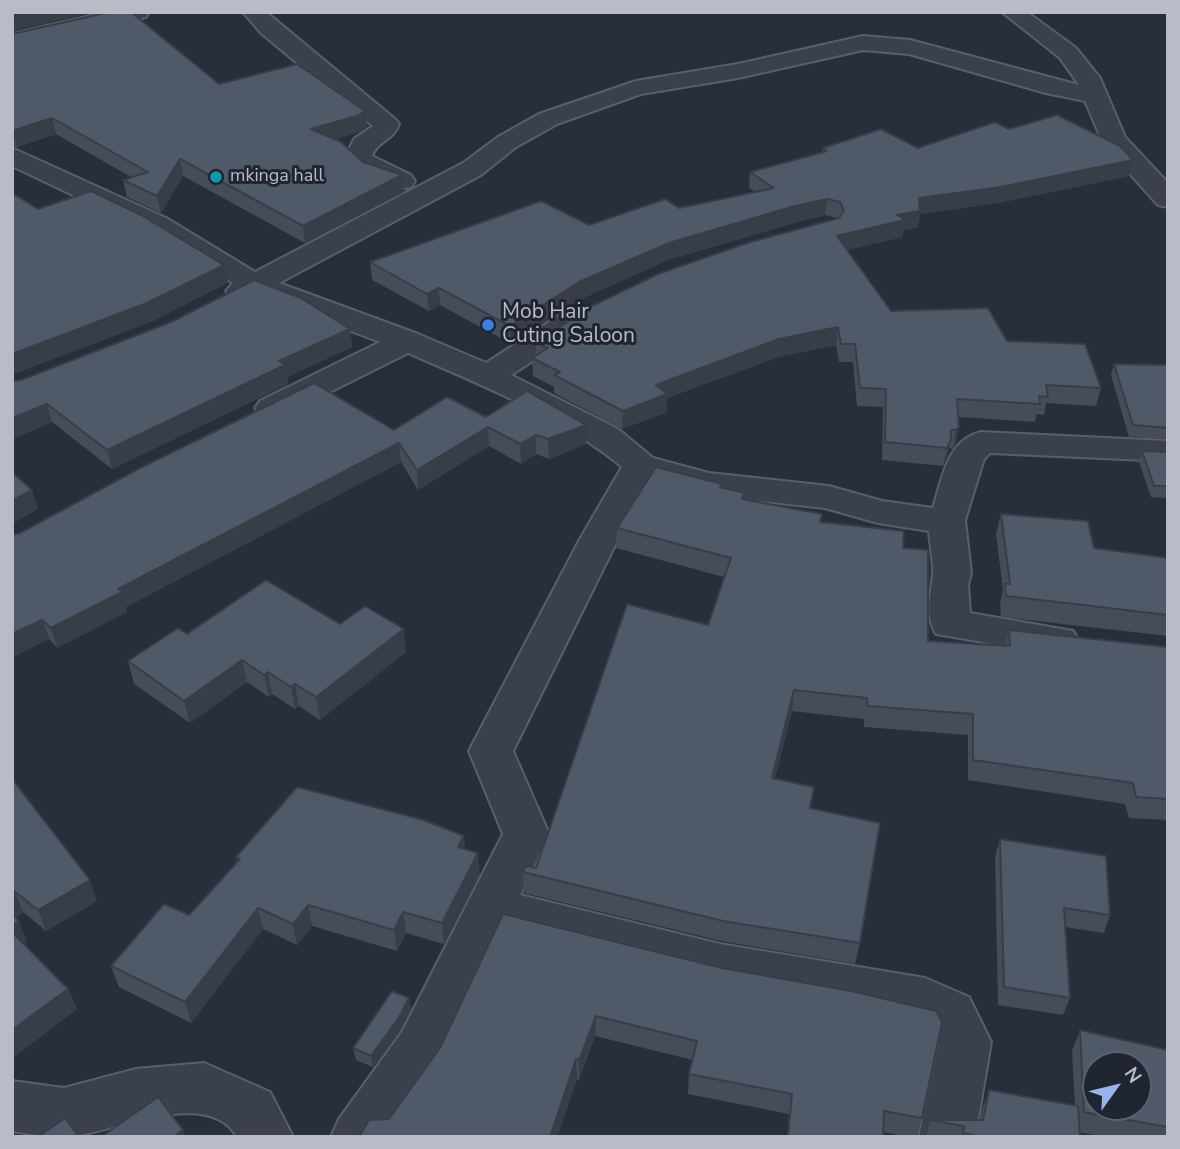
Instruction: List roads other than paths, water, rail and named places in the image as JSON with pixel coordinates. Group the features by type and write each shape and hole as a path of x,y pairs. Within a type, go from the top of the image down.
{"street":[{"path":"12,41 138,12"},
{"path":"254,12 269,28 386,124 384,131 363,144 358,158 369,167 400,181 435,188"},
{"path":"1013,12 1068,53 1088,78 1114,140 1168,199"},
{"path":"221,301 472,169 507,142 548,119 598,99 636,88 738,71 863,43 910,47 1055,88 1094,95"},
{"path":"12,156 156,224 255,284 407,341 488,376 606,436 641,465 707,484 829,497 878,512 947,520"},
{"path":"488,376 603,302"},
{"path":"243,422 407,341"},
{"path":"1088,644 1014,636 950,624 949,585 953,573 947,520 967,456 981,442 1168,451"},
{"path":"358,1137 421,1049 526,834 491,751 599,539 641,465"},
{"path":"490,908 720,965 925,1000 951,1013 965,1042 947,1137"},
{"path":"12,1106 44,1125 136,1094 204,1088 251,1110 266,1137"}],"place":[{"name":"mkinga hall","path":"216,177"},
{"name":"Mob Hair Cuting Saloon","path":"488,325"}]}
